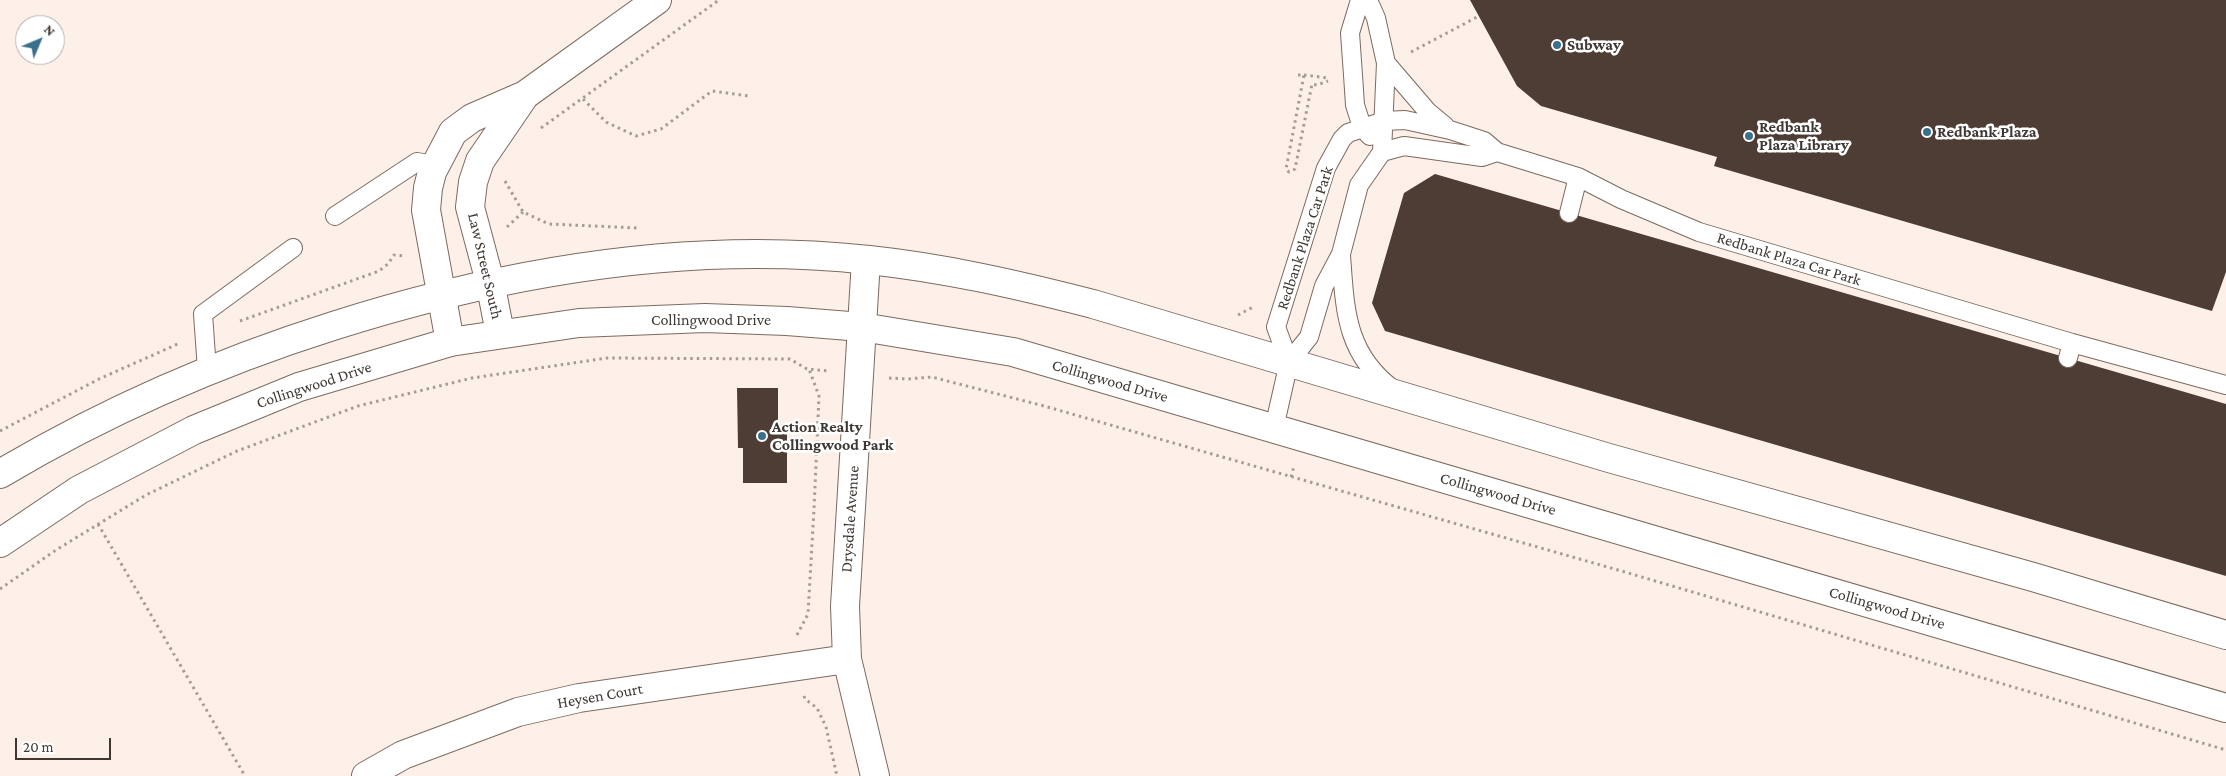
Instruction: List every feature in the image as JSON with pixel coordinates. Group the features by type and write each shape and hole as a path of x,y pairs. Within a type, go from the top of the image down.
{"main road":[{"name":"Law Street South","path":"450,342 426,210 428,188 435,166 453,132 472,118 525,95 657,0"},
{"name":"Law Street South","path":"500,333 490,282 470,207 473,182 480,161 525,95"},
{"path":"0,474 121,408 208,370 305,335 441,294 490,282 582,265 631,260 745,255 866,260 927,268 1031,288 1289,362 1618,460 2033,577 2226,635"},
{"name":"Drysdale Avenue","path":"866,260 845,606 847,659 875,776"},
{"name":"Collingwood Drive","path":"0,543 79,490 194,430 299,387 450,342 500,333 579,323 705,318 788,321 862,327 1013,352 2226,708"},
{"name":"Heysen Court","path":"366,776 403,755 518,712 579,698 847,659"}],"lane":[{"path":"1360,0 1350,33 1355,105 1362,127 1382,152"},
{"path":"1274,428 1289,362 1309,337 1324,286 1340,254 1359,185 1382,152 1386,63 1376,18 1368,0"},
{"path":"1386,63 1428,112 1450,130"},
{"name":"Redbank Plaza Car Park","path":"1289,362 1276,327 1326,168 1342,139 1348,133 1384,121 1405,120 1450,130 1484,141 1497,152 1578,177 1621,199 1699,232 2070,350 2226,384"},
{"path":"1382,152 1404,146 1482,157 1497,152"},
{"path":"335,216 417,162 435,166"},
{"path":"1569,213 1578,177"},
{"path":"208,370 202,314 293,248"},
{"path":"1340,254 1347,321 1356,346 1377,374 1392,389 1410,399"}],"path":[{"path":"538,131 719,0"},
{"path":"1407,55 1479,16"},
{"path":"1304,75 1286,169 1291,172 1295,169 1312,84 1317,85 1333,78 1332,72"},
{"path":"1298,75 1320,77"},
{"path":"583,99 606,122 636,136 661,129 712,90 749,96"},
{"path":"503,178 523,212 549,224 608,228 646,228"},
{"path":"503,231 523,212"},
{"path":"1237,316 1248,311 1258,302"},
{"path":"0,589 98,524 146,495 237,452 358,406 472,378 607,358 790,359 809,369 859,375 907,379 932,376 1044,406 1625,572 2226,750"},
{"path":"809,369 819,396 808,614 797,634 805,699 817,708 826,727 837,776"},
{"path":"98,524 246,776"}],"building":[{"name":"Redbank Plaza","path":"1470,0 2226,0 2226,272 2212,311 1714,166 1717,157 1541,106 1517,86"},
{"path":"1435,174 2226,404 2226,576 1385,331 1372,303 1404,193"},
{"name":"Action Realty Collingwood Park","path":"737,388 778,388 778,424 787,424 787,483 743,483 743,448 738,448"}],"place":[{"name":"Subway","path":"1557,45"},
{"name":"Redbank Plaza","path":"1927,132"},
{"name":"Redbank Plaza Library","path":"1749,136"},
{"name":"Action Realty Collingwood Park","path":"762,436"}]}
